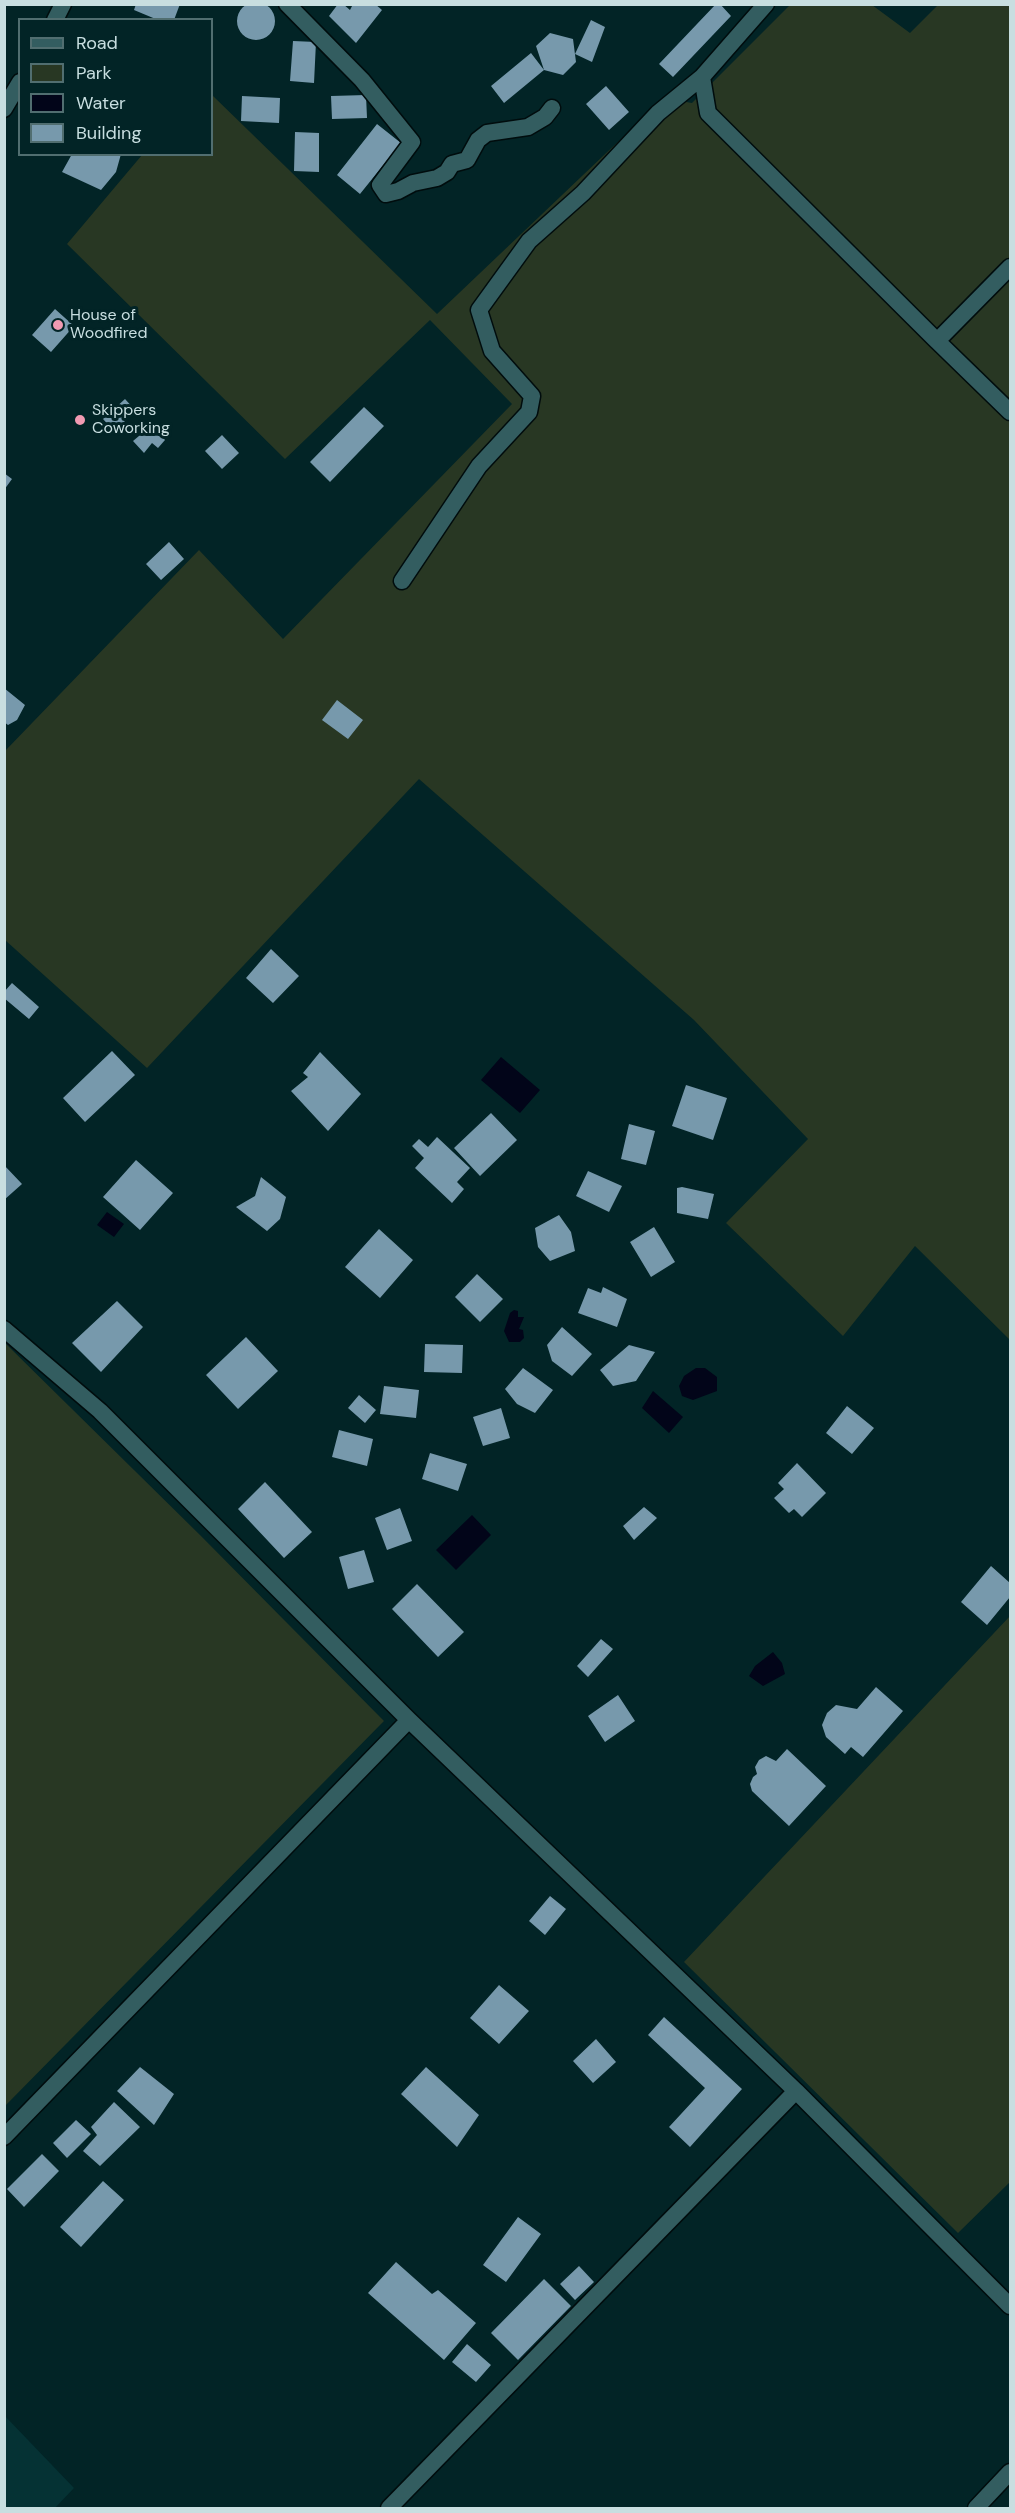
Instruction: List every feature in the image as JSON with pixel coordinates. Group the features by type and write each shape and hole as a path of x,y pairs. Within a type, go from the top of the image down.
{"street":[{"path":"56,18 63,4"},
{"path":"287,4 362,80 412,142 380,185 386,194 413,183 437,178 447,172 452,164 467,160 478,140 487,133 528,127 545,117 552,108"},
{"path":"402,581 479,466 529,412 532,396 492,351 479,310 529,241 583,193 658,113 702,77 761,6"},
{"path":"702,77 708,113 1011,412"},
{"path":"4,109 18,85"},
{"path":"938,341 1011,267"},
{"path":"4,1329 100,1411 409,1720 796,2091 1011,2306"},
{"path":"4,2136 409,1720"},
{"path":"389,2508 796,2091"},
{"path":"976,2508 1011,2472"}],"shaded area":[{"path":"4,2415 74,2488 55,2508 5,2508"}],"green space":[{"path":"790,5 872,5 910,33 938,5 1010,5 1010,1340 915,1246 843,1336 726,1223 808,1139 694,1020 419,779 147,1068 5,940 5,751 199,550 283,639 512,404 430,320 285,459 67,244 141,156 213,156 213,96 437,314 664,98 692,103"},
{"path":"4,1342 384,1721 5,2106"},
{"path":"1010,1616 1010,2182 958,2233 684,1962"}],"water":[{"path":"501,1057 540,1090 520,1113 481,1080"},
{"path":"107,1212 124,1224 114,1237 97,1225"},
{"path":"514,1310 518,1311 518,1317 524,1317 519,1329 523,1330 524,1338 520,1342 509,1342 504,1331 510,1313"},
{"path":"696,1368 705,1368 717,1377 717,1391 693,1400 682,1396 679,1386 684,1376"},
{"path":"653,1391 683,1417 669,1433 642,1408"},
{"path":"472,1515 491,1535 456,1570 436,1550"},
{"path":"773,1652 782,1663 785,1674 763,1686 749,1676 755,1666"}],"building":[{"path":"256,2 269,8 275,21 269,34 256,40 243,34 237,21 243,8"},
{"path":"136,4 180,4 175,18 153,18 134,10"},
{"path":"338,4 343,4 350,10 353,4 375,4 382,10 356,43 329,16"},
{"path":"716,4 720,4 731,16 673,77 659,64"},
{"path":"591,20 605,27 592,62 575,54"},
{"path":"550,33 573,39 576,62 563,75 544,70 536,46"},
{"path":"293,41 316,42 314,83 290,81"},
{"path":"531,53 544,70 504,103 491,86"},
{"path":"606,86 629,112 609,130 586,104"},
{"path":"366,95 367,118 332,119 331,96"},
{"path":"242,96 280,98 279,123 241,121"},
{"path":"377,124 401,143 360,194 337,175"},
{"path":"295,132 319,133 319,172 294,171"},
{"path":"71,156 120,156 116,172 101,190 62,172"},
{"path":"55,309 74,326 51,352 32,335"},
{"path":"125,399 136,411 114,431 103,419"},
{"path":"364,407 384,426 330,482 310,462"},
{"path":"152,425 165,440 158,448 152,443 144,453 133,441"},
{"path":"222,435 239,453 222,469 205,451"},
{"path":"4,473 12,479 4,490"},
{"path":"169,542 184,559 161,580 146,564"},
{"path":"4,688 25,705 17,720 8,725 4,722"},
{"path":"337,700 363,720 348,739 322,720"},
{"path":"271,949 299,976 273,1003 246,978"},
{"path":"12,983 39,1007 29,1019 4,998 4,992"},
{"path":"112,1051 135,1075 85,1122 63,1098"},
{"path":"320,1052 361,1094 328,1131 291,1091 308,1077 303,1073"},
{"path":"686,1085 727,1098 713,1140 672,1126"},
{"path":"491,1113 517,1140 480,1176 454,1148"},
{"path":"629,1124 655,1131 646,1165 621,1159"},
{"path":"437,1137 470,1168 457,1182 464,1189 452,1203 415,1168 424,1158 412,1146 419,1139 428,1147"},
{"path":"136,1160 173,1193 140,1230 103,1197"},
{"path":"4,1165 22,1184 4,1200"},
{"path":"588,1171 622,1186 609,1212 576,1196"},
{"path":"261,1177 286,1197 280,1219 267,1231 236,1207 255,1196"},
{"path":"677,1188 714,1194 708,1219 677,1213"},
{"path":"559,1215 571,1232 575,1251 550,1261 538,1247 535,1228"},
{"path":"654,1227 675,1262 651,1277 630,1242"},
{"path":"379,1229 413,1260 380,1298 345,1267"},
{"path":"477,1274 503,1299 480,1322 455,1297"},
{"path":"603,1287 627,1299 617,1327 578,1313 588,1288 601,1293"},
{"path":"117,1301 143,1327 101,1372 72,1343"},
{"path":"562,1327 592,1354 572,1376 552,1361 547,1345"},
{"path":"246,1337 278,1371 238,1409 206,1375"},
{"path":"425,1344 463,1345 462,1373 424,1372"},
{"path":"629,1345 655,1352 636,1381 613,1386 600,1370"},
{"path":"523,1368 553,1390 535,1413 517,1404 505,1389"},
{"path":"384,1386 419,1390 416,1418 380,1414"},
{"path":"359,1395 376,1410 365,1423 348,1408"},
{"path":"847,1406 874,1428 852,1454 826,1433"},
{"path":"501,1408 510,1438 483,1446 473,1417"},
{"path":"339,1430 373,1439 367,1466 332,1457"},
{"path":"430,1453 467,1464 458,1491 422,1479"},
{"path":"797,1463 826,1493 802,1517 794,1509 789,1513 774,1498 784,1489 778,1483"},
{"path":"265,1482 312,1532 284,1558 238,1509"},
{"path":"644,1507 657,1518 634,1540 623,1526"},
{"path":"400,1508 412,1541 387,1550 375,1518"},
{"path":"364,1550 374,1582 348,1589 339,1557"},
{"path":"991,1566 1010,1583 1010,1597 987,1625 961,1602"},
{"path":"417,1584 464,1632 438,1657 392,1609"},
{"path":"601,1639 613,1649 588,1677 577,1666"},
{"path":"876,1687 903,1711 863,1757 851,1747 845,1754 826,1737 822,1725 827,1713 836,1705 857,1709"},
{"path":"618,1695 635,1721 605,1742 588,1716"},
{"path":"787,1749 826,1786 789,1826 752,1791 750,1784 757,1774 755,1767 759,1760 766,1756 776,1761"},
{"path":"550,1896 566,1909 545,1935 529,1921"},
{"path":"499,1985 529,2011 499,2044 470,2018"},
{"path":"664,2017 742,2089 690,2147 669,2127 705,2088 648,2035"},
{"path":"596,2039 616,2062 593,2083 573,2061"},
{"path":"140,2067 174,2094 154,2125 117,2091"},
{"path":"426,2067 479,2115 457,2147 401,2094"},
{"path":"114,2102 140,2127 100,2166 83,2151 97,2135 91,2127"},
{"path":"76,2120 91,2134 67,2158 53,2143"},
{"path":"42,2154 59,2171 24,2207 7,2189"},
{"path":"103,2181 124,2200 81,2247 60,2227"},
{"path":"518,2217 541,2234 506,2282 483,2265"},
{"path":"396,2262 432,2294 438,2290 476,2323 444,2360 368,2293"},
{"path":"579,2266 594,2282 575,2300 560,2284"},
{"path":"544,2279 571,2306 518,2360 491,2333"},
{"path":"467,2344 491,2365 476,2382 452,2362"}],"place":[{"name":"House of Woodfired","path":"58,325"},
{"name":"Skippers Coworking","path":"80,420"}]}
